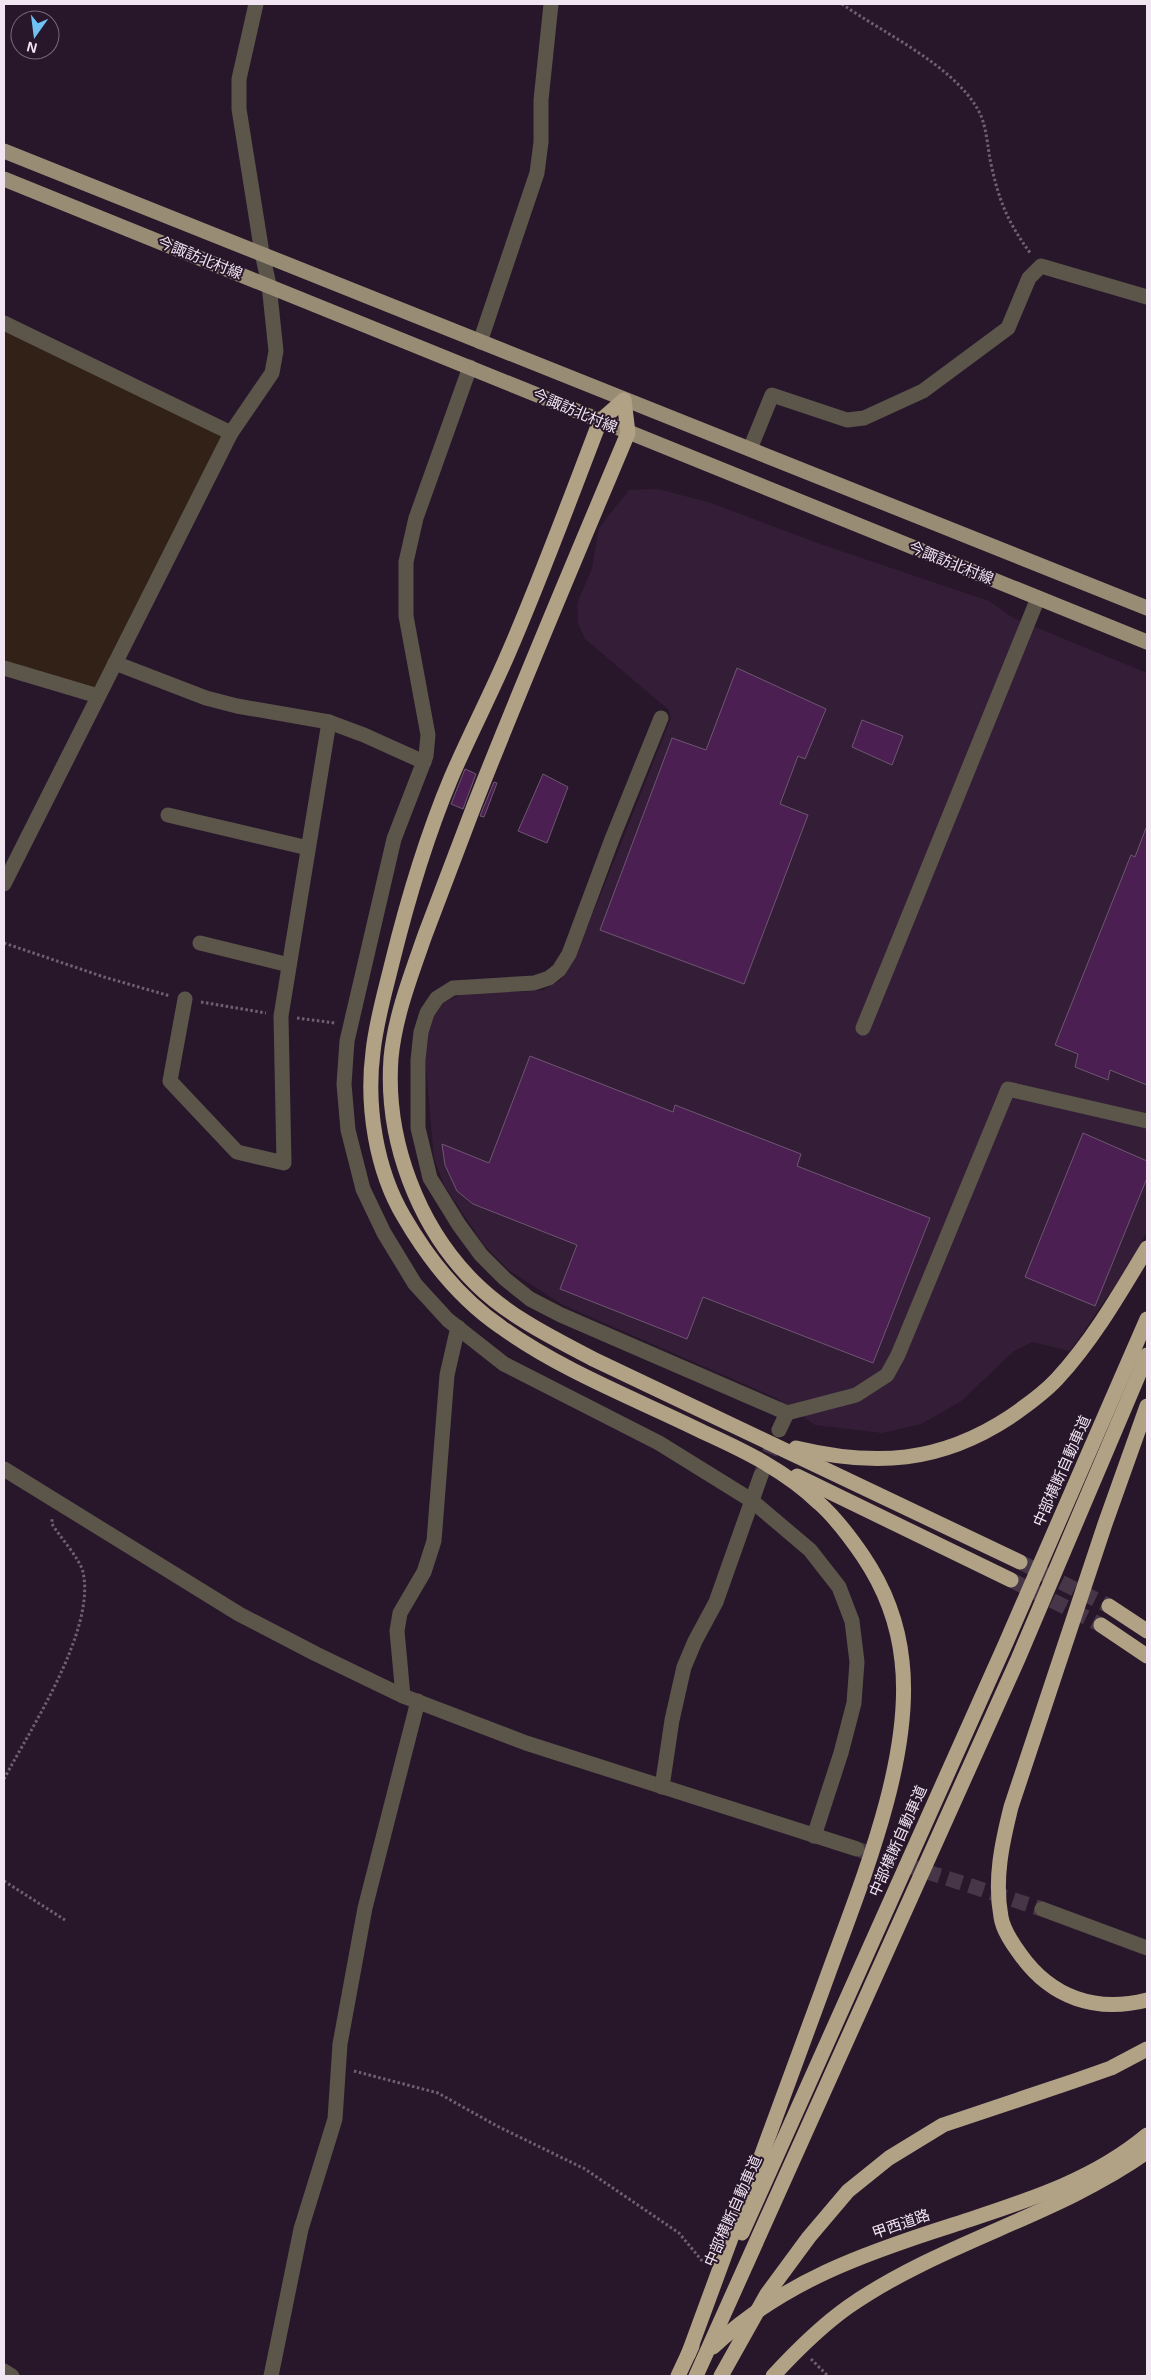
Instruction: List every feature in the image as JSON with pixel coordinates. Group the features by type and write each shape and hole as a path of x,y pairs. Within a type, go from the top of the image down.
{"highway":[{"path":"624,400 600,421 508,655 449,782 412,880 379,1017 372,1055 371,1093 375,1132 383,1170 397,1205 417,1239 438,1268 471,1303 500,1327 542,1353 1011,1580"},
{"path":"624,400 628,433 526,675 408,982 391,1057 393,1110 403,1164 416,1197 452,1257 478,1286 510,1311 552,1338 1020,1562"},
{"path":"765,1440 822,1454 863,1459 908,1457 950,1449 988,1432 1024,1408 1056,1380 1087,1341 1147,1248"},
{"name":"中部横断自動車道","path":"696,2376 1018,1659 1126,1385 1147,1319"},
{"name":"中部横断自動車道","path":"748,2207 1126,1385 1147,1354"},
{"path":"1147,1406 1105,1524 1011,1807 1001,1847 998,1886 1001,1918 1012,1944 1030,1969 1052,1988 1076,1999 1103,2005 1128,2005 1147,2000"},
{"path":"678,2376 748,2207 864,1875 896,1761 904,1695 902,1660 896,1626 885,1594 868,1564 847,1534 821,1504 794,1482 757,1457"},
{"path":"1109,1606 1147,1630"},
{"path":"1101,1624 1147,1656"},
{"path":"722,2376 767,2294 809,2237 848,2191 889,2158 943,2125 1111,2068 1147,2050"},
{"name":"甲西道路","path":"684,2376 730,2330 789,2290 873,2252 1020,2203 1063,2186 1103,2166 1147,2135"},
{"path":"773,2376 800,2348 848,2307 884,2284 923,2264 1070,2198 1110,2177 1147,2152"}],"main road":[{"name":"今諏訪北村線","path":"4,151 1147,608"},
{"name":"今諏訪北村線","path":"4,179 1147,642"}],"street":[{"path":"4,884 230,433 272,373 276,351 269,285 262,253 239,109 240,79 256,4"},
{"path":"480,342 537,173 541,100 551,4"},
{"path":"750,449 772,395 847,420 864,418 923,390 1008,328 1029,278 1041,266 1147,297"},
{"path":"4,322 230,433"},
{"path":"470,367 416,518 406,562 406,616 428,735 424,762 394,839 347,1041 344,1084 348,1130 361,1180 384,1233 415,1284 458,1327 504,1364 659,1443 751,1500 810,1550 839,1588 852,1621 857,1662 854,1703 841,1753 814,1836"},
{"path":"863,1028 1038,598"},
{"path":"115,663 206,698 237,706 328,722 364,735 424,762"},
{"path":"4,668 98,696"},
{"path":"661,718 612,839 569,954 559,970 549,978 534,983 453,988 437,998 427,1013 421,1032 418,1060 418,1128 430,1178 459,1225 481,1255 505,1279 530,1299 570,1319 787,1413 856,1395 887,1375 898,1355 1008,1089 1147,1121"},
{"path":"184,999 170,1081 237,1152 284,1163 281,1016 328,722"},
{"path":"168,815 308,848"},
{"path":"200,943 290,965"},
{"path":"403,1696 397,1631 400,1613 424,1572 434,1541 447,1375 458,1327"},
{"path":"779,1430 787,1413"},
{"path":"4,1469 239,1614 403,1696 526,1743 857,1849"},
{"path":"662,1787 672,1720 684,1667 695,1641 716,1602 761,1475"},
{"path":"271,2376 301,2229 335,2119 340,2044 365,1908 418,1701"},
{"path":"1042,1909 1147,1948"},
{"path":"4,2371 12,2376"}],"path":[{"path":"842,4 918,52 959,86 978,109 1000,201 1016,233 1041,266"},
{"path":"4,1779 64,1666 81,1620 85,1588 82,1570 52,1524 53,1500"},
{"path":"4,1881 65,1920"},
{"path":"339,2067 438,2093 497,2126 585,2169 679,2233 703,2261 706,2270"},
{"path":"800,2348 828,2376"}],"shaded area":[{"path":"4,330 231,433 98,696 4,668"},
{"path":"658,489 711,503 820,544 989,601 1013,618 1147,673 1147,1231 1131,1262 1070,1351 1032,1342 1014,1351 960,1402 921,1424 882,1433 815,1425 776,1398 563,1305 510,1271 484,1245 444,1185 434,1158 424,1045 432,1019 443,1003 466,992 543,990 561,980 571,965 596,906 671,718 669,710 585,639 578,623 577,604 592,568 599,528 629,490"}],"building":[{"path":"737,668 826,709 805,759 798,756 780,804 808,815 744,984 600,930 672,738 706,750"},
{"path":"862,720 903,736 892,765 852,747"},
{"path":"465,769 476,774 463,809 451,804"},
{"path":"543,774 568,787 547,843 518,831"},
{"path":"494,782 497,783 484,817 480,816"},
{"path":"1146,828 1147,1085 1110,1070 1108,1080 1075,1067 1078,1054 1055,1045 1131,855 1135,857"},
{"path":"530,1056 673,1112 675,1105 801,1154 797,1166 930,1218 873,1363 703,1297 687,1339 560,1289 577,1245 473,1204 457,1191 445,1165 442,1144 489,1163"},
{"path":"1083,1133 1147,1161 1147,1178 1095,1306 1025,1277"}],"tunnel":[{"path":"761,1475 779,1430"},
{"path":"1020,1562 1109,1606"},
{"path":"1011,1580 1101,1625"},
{"path":"860,1850 1042,1909"}]}
